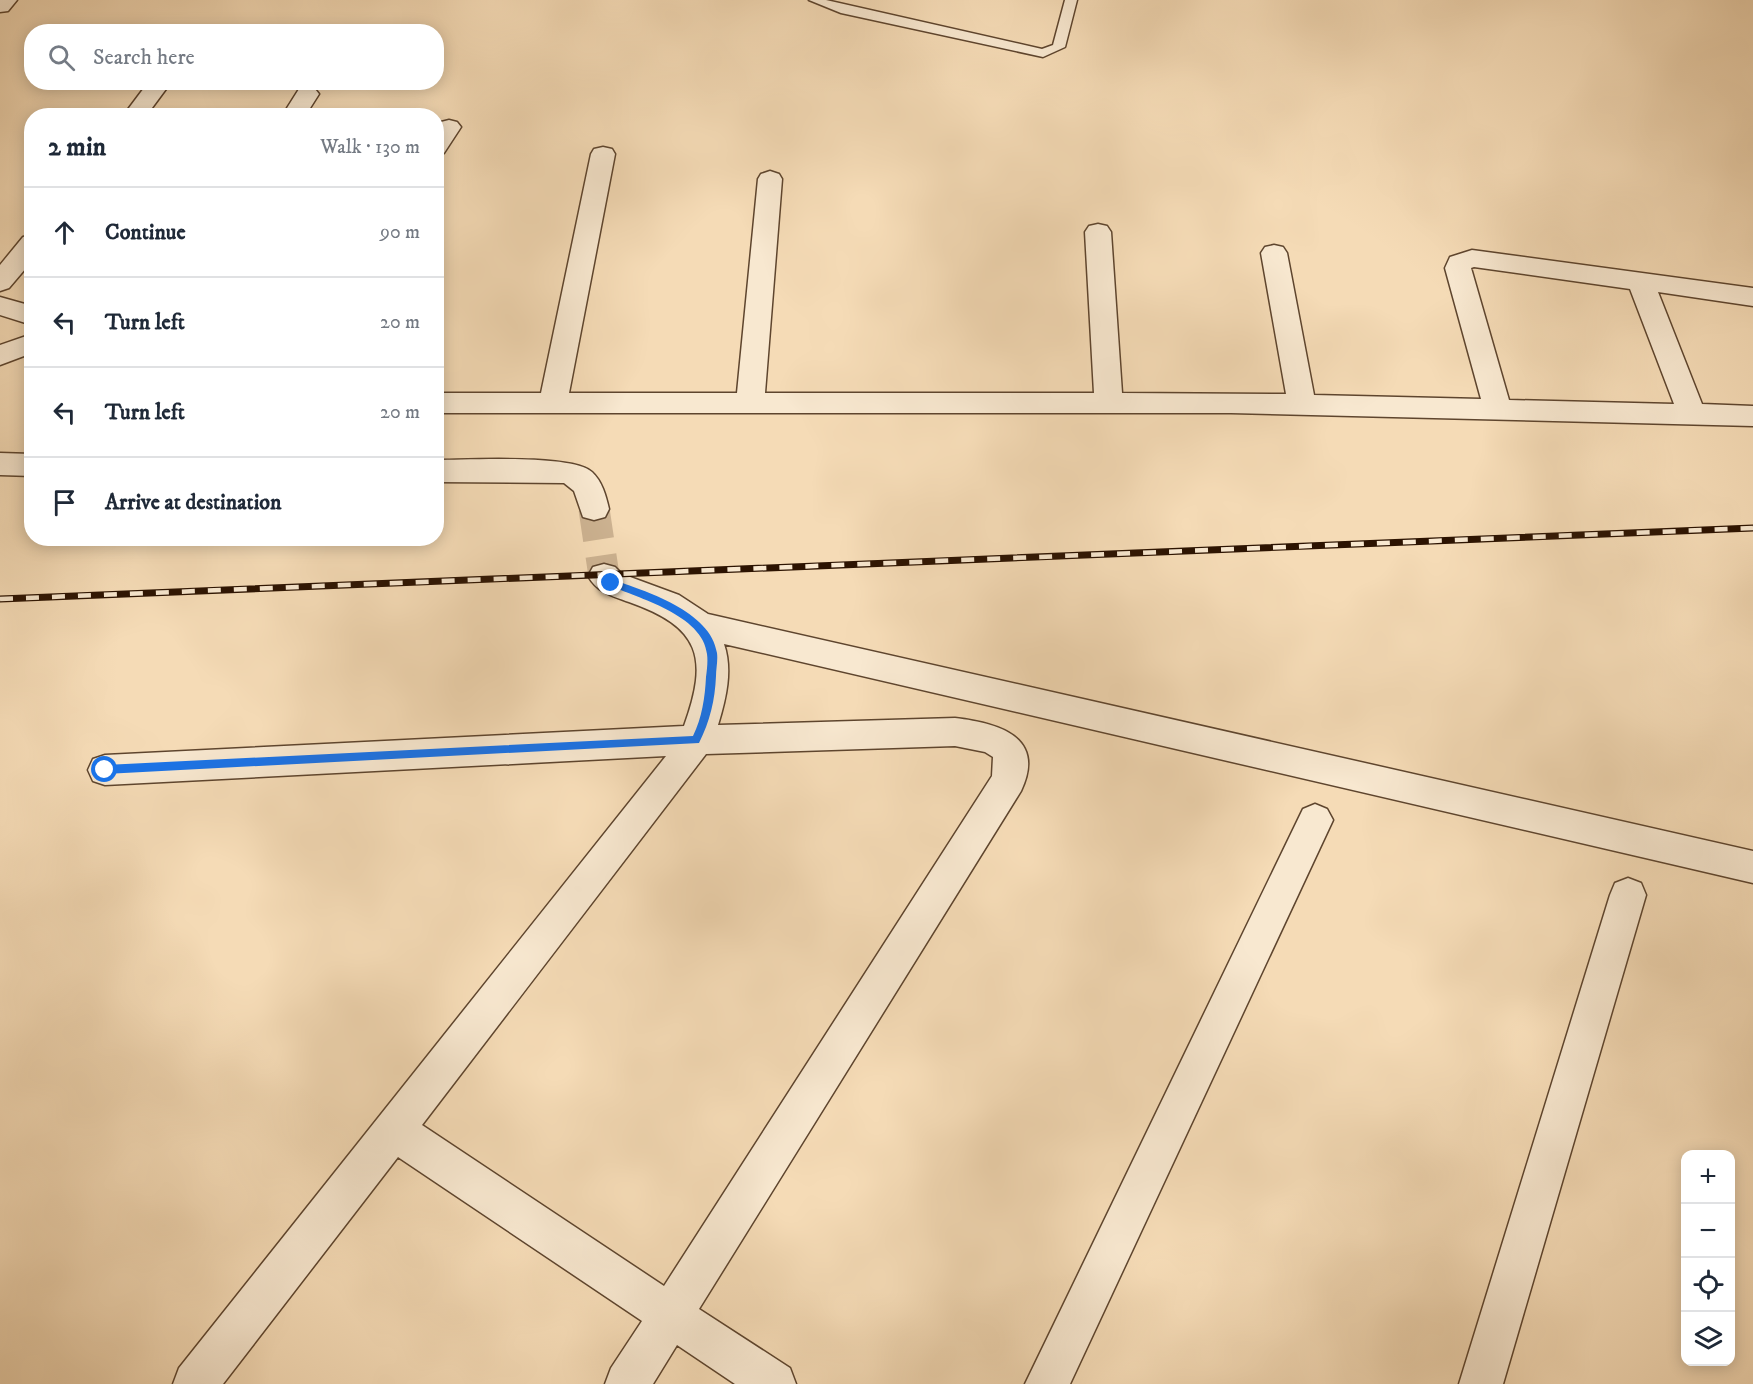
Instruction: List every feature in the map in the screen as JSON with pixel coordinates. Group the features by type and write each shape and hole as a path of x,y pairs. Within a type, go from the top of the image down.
{"street":[{"path":"0,6 6,0"},
{"path":"140,108 154,90"},
{"path":"298,108 307,94"},
{"path":"444,135 449,127"},
{"path":"553,403 603,154"},
{"path":"750,403 770,180"},
{"path":"1098,232 1109,403"},
{"path":"0,282 24,253"},
{"path":"1274,253 1302,404"},
{"path":"1498,410 1458,268 1460,263 1472,258 1753,297"},
{"path":"1640,281 1692,415"},
{"path":"0,306 24,314"},
{"path":"0,355 24,347"},
{"path":"444,403 1302,404 1753,416"},
{"path":"0,464 24,465"},
{"path":"444,471 566,472 577,475 587,482 594,509"},
{"path":"604,576 611,583 678,610 698,625 1753,867"},
{"path":"195,1384 691,750 705,722 711,686 712,651 698,625"},
{"path":"105,770 696,740 955,732 995,738 1008,749 1013,762 1009,780 627,1384"},
{"path":"1047,1384 1315,820"},
{"path":"1480,1384 1628,895"},
{"path":"393,1130 774,1384"}],"lane":[{"path":"814,0 841,9 1043,53 1059,47 1071,0"}],"tunnel":[{"path":"594,509 604,576"}],"railway":[{"path":"0,599 1753,528"}],"route":[{"path":"105,770 696,740 705,722 711,686 712,651 698,625 678,610 611,583"}]}
